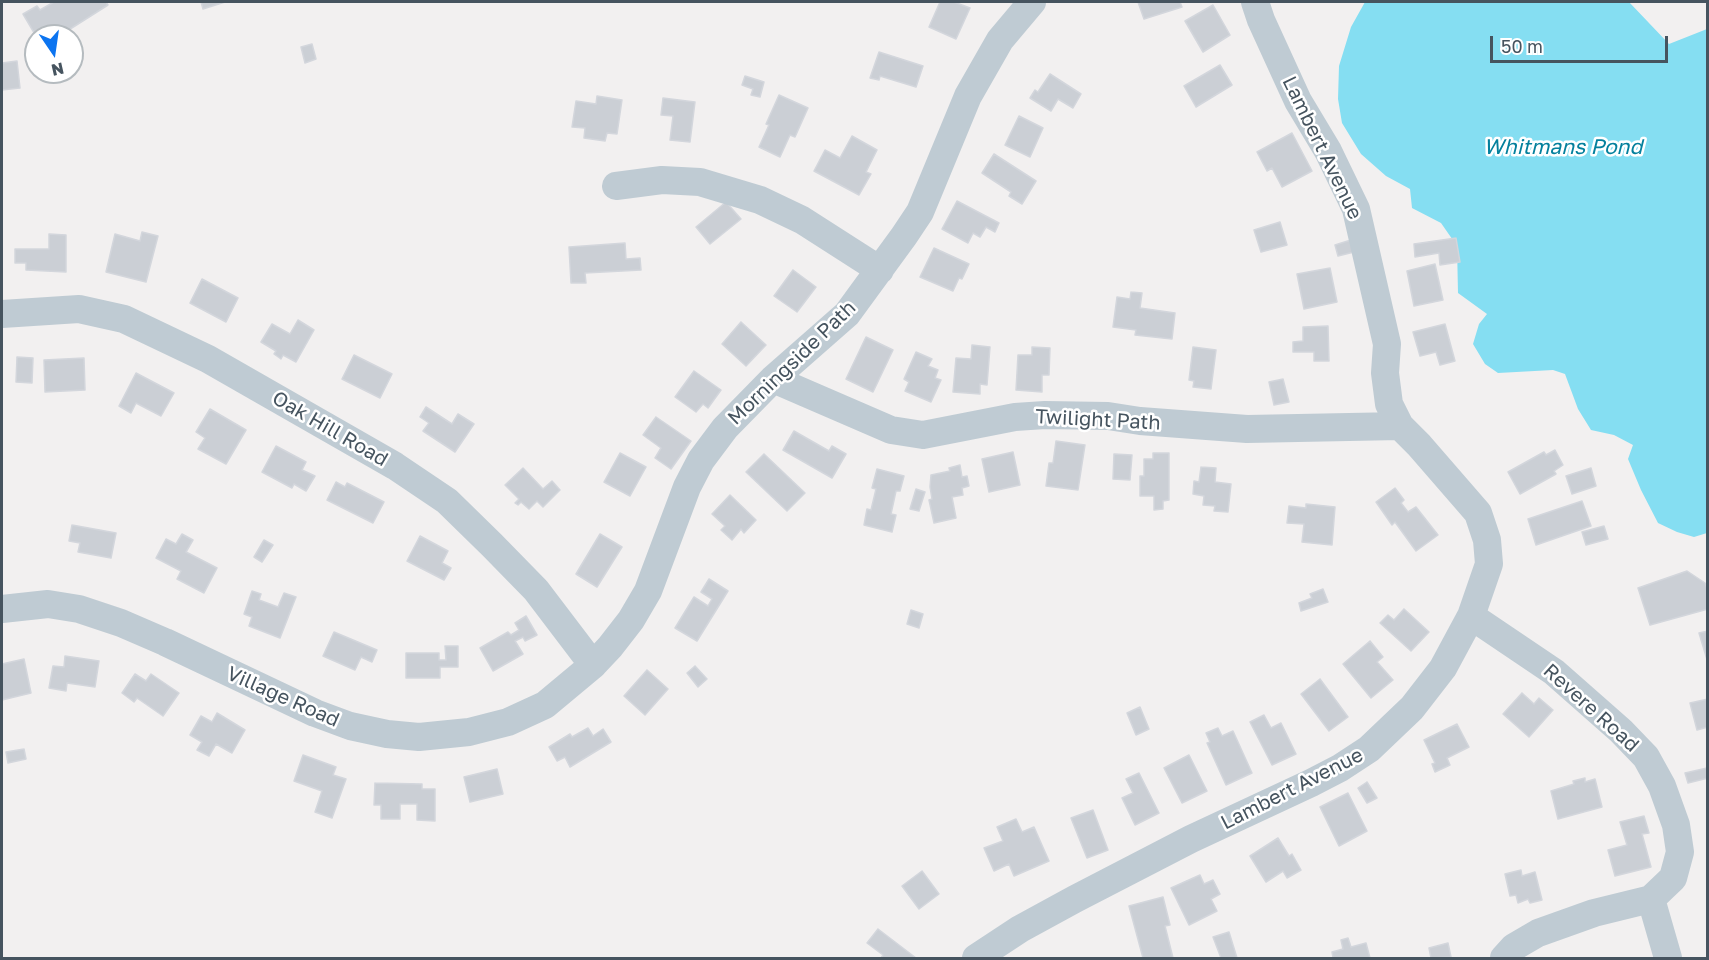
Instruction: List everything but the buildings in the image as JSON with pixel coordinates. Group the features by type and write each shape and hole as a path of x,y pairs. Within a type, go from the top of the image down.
{"street":[{"name":"Morningside Path","path":"593,665 617,638 648,591 687,487 701,459 725,428 773,379 847,314 880,270 920,212 968,96 1000,39 1032,2"},
{"name":"Lambert Avenue","path":"976,958 1020,929 1075,898 1191,839 1331,773 1369,749 1412,708 1443,668 1471,616 1489,564 1487,540 1478,513 1400,426 1389,404 1385,373 1387,344 1356,209 1328,151 1298,101 1255,2"},
{"path":"616,186 662,180 700,182 760,200 802,220 880,270"},
{"name":"Oak Hill Road","path":"2,314 79,309 124,319 207,359 395,466 447,501 492,545 536,591 593,665"},
{"name":"Twilight Path","path":"773,379 891,430 923,435 1015,417 1045,415 1108,416 1140,421 1247,429 1400,426"},
{"name":"Village Road","path":"2,609 48,604 79,609 121,623 165,642 315,713 350,726 387,734 420,737 469,732 508,722 545,705 593,665"},
{"name":"Revere Road","path":"1471,616 1554,672 1621,731 1646,758 1662,786 1676,825 1680,852 1673,878 1651,899"},
{"path":"1504,958 1514,947 1538,933 1594,913 1651,899 1668,958"}],"water":[{"name":"Whitmans Pond","path":"1365,2 1629,2 1669,44 1707,29 1707,533 1694,537 1658,523 1628,459 1633,445 1614,435 1591,430 1578,409 1565,374 1553,370 1498,373 1485,364 1473,344 1479,324 1487,314 1458,293 1457,246 1441,223 1412,208 1410,189 1386,176 1361,154 1342,123 1338,99 1339,66 1351,27"}]}
